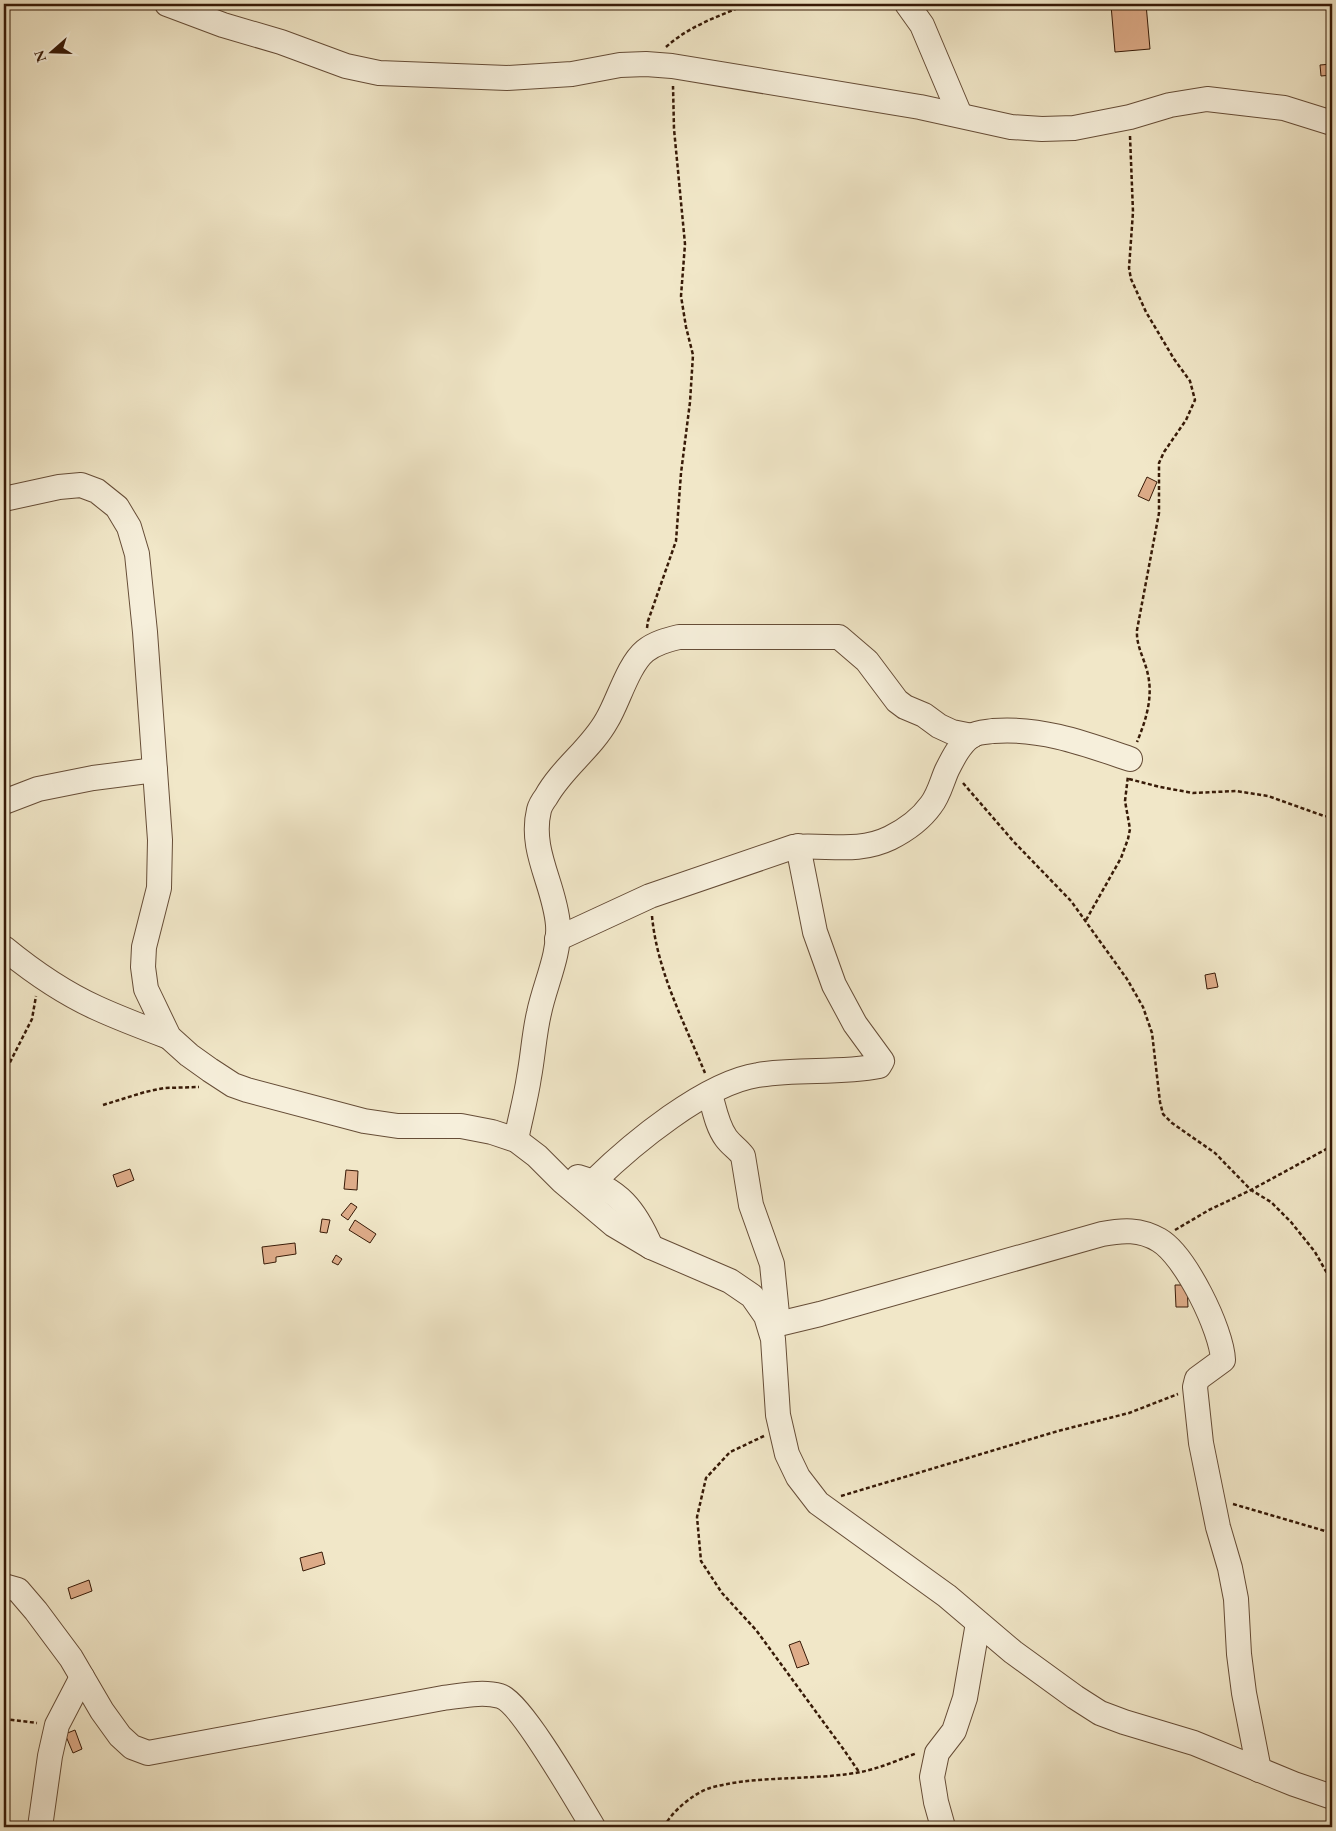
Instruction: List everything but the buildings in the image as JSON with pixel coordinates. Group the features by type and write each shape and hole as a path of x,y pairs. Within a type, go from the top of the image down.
{"street":[{"path":"167,4 223,25 281,42 346,66 379,73 507,78 572,74 620,65 646,64 672,66 920,107 1012,127 1042,129 1074,128 1130,117 1170,105 1207,99 1284,108 1332,123"},
{"path":"907,4 922,25 960,115"},
{"path":"4,499 81,484 97,491 117,507 130,527 137,554 143,613 160,840 159,888 144,946 143,967 146,989 169,1037"},
{"path":"516,1140 529,1079 539,1013 554,959 558,926 556,908 539,852 536,831 539,809 554,782 603,727 619,692 643,652 658,642 679,637 839,637 867,661 897,701 905,707 924,715 939,726 952,732 972,736"},
{"path":"557,939 650,896 755,859 798,846 866,847 889,838 912,825 932,804 949,767 962,745 972,736 979,733 1025,731 1085,744 1129,769"},
{"path":"4,802 38,789 93,778 155,770"},
{"path":"594,1181 609,1166 664,1121 729,1084 757,1075 853,1071 879,1066 882,1061 855,1024 834,984 815,932 798,846"},
{"path":"5,946 39,974 76,998 169,1037 189,1055 233,1084 247,1090 364,1121 398,1126 461,1126 492,1132 516,1140 537,1156 614,1224 651,1247 730,1281 752,1296 774,1325"},
{"path":"710,1094 716,1116 726,1138 743,1156 751,1205 772,1264 774,1372 781,1427 787,1454 798,1477 818,1503 947,1596 1021,1658 1100,1713 1194,1743 1332,1797"},
{"path":"553,1171 594,1181 622,1199 642,1226 651,1247"},
{"path":"774,1325 1102,1234 1124,1230 1136,1231 1160,1240 1186,1269 1219,1335 1223,1351 1223,1360 1197,1379 1195,1387 1201,1443 1236,1599 1240,1662 1259,1770"},
{"path":"4,1586 18,1590 71,1658 102,1711 120,1736 132,1747 148,1753 443,1698 486,1694 502,1696 518,1710 537,1737 593,1827"},
{"path":"943,1827 932,1777 937,1753 954,1730 965,1698 978,1623"},
{"path":"40,1827 50,1756 57,1725 82,1677"}],"path":[{"path":"646,64 677,36 748,4"},
{"path":"643,652 648,620 676,541 680,473 690,402 693,355 681,296 685,244 674,129 672,66"},
{"path":"1086,920 1121,858 1128,839 1130,829 1125,801 1129,769 1147,717 1150,693 1148,674 1136,640 1159,513 1160,463 1164,452 1186,420 1195,400 1190,381 1174,359 1146,312 1131,279 1129,268 1133,232 1133,204 1130,117"},
{"path":"949,767 1014,842 1071,901 1128,979 1143,1007 1152,1033 1163,1114 1172,1123 1215,1153 1251,1190 1271,1202 1315,1252 1332,1282"},
{"path":"1129,769 1160,787 1193,792 1236,791 1268,796 1324,816 1332,817"},
{"path":"650,896 653,933 665,973 676,1009 707,1078 710,1094"},
{"path":"4,1074 32,1019 39,974"},
{"path":"103,1105 164,1088 196,1088 233,1084"},
{"path":"1160,1240 1209,1210 1251,1190 1332,1146"},
{"path":"818,1503 1058,1431 1129,1413 1195,1387"},
{"path":"781,1427 730,1452 706,1478 698,1517 700,1562 722,1593 756,1630 859,1772"},
{"path":"1212,1498 1332,1533"},
{"path":"4,1719 57,1725"},
{"path":"664,1827 668,1819 680,1806 708,1789 739,1782 804,1779 873,1770 917,1753 937,1753"}]}
